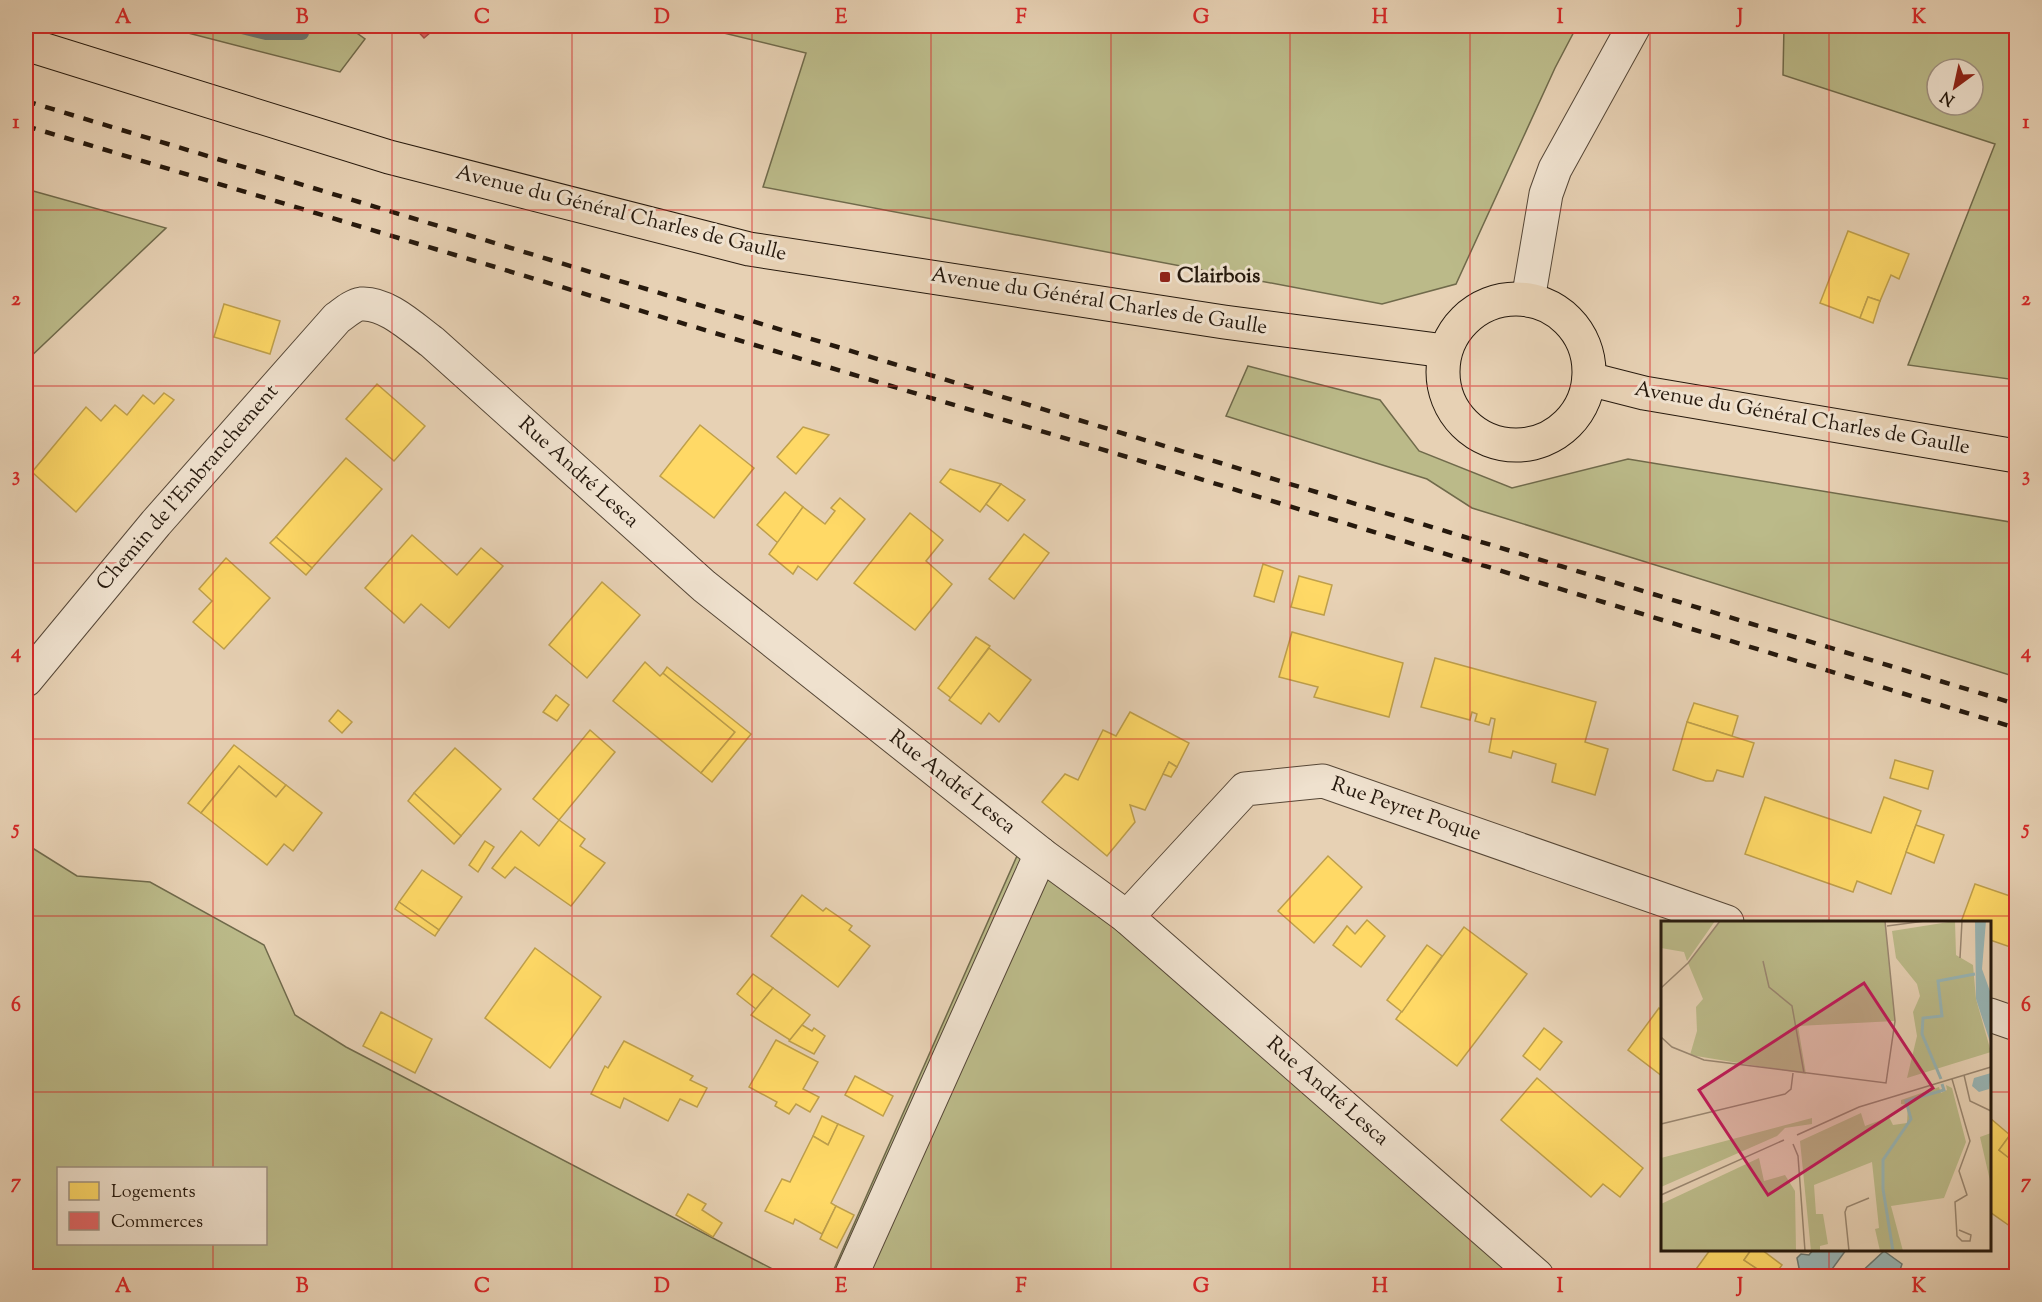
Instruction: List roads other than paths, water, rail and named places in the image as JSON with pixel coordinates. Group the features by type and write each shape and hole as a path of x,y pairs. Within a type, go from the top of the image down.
{"main road":[{"name":"Avenue du Général Charles de Gaulle","path":"26,44 389,157 749,249 1213,320 1445,351"},
{"path":"1518,298 1528,300 1542,304 1562,315 1578,334 1587,355 1589,379 1583,402 1569,422 1557,431 1527,444 1503,444 1480,435 1461,420 1448,399 1442,375 1445,351 1456,330 1473,312 1495,302 1518,298"},
{"name":"Avenue du Général Charles de Gaulle","path":"1589,379 1644,393 2016,456"}],"street":[{"path":"1528,300 1546,194 1555,169 1634,26"},
{"name":"Chemin de l'Embranchement","path":"26,680 156,523 313,345 337,318 359,304"},
{"name":"Rue André Lesca","path":"359,304 374,305 400,319 432,342 704,586 1041,854 1127,917 1537,1276"},
{"name":"Rue Peyret Poque","path":"1127,917 1245,789 1323,781 1724,921"},
{"path":"851,1276 1041,854"},
{"path":"1991,1016 2016,1024"}],"water":[{"path":"1812,1251 1845,1251 1827,1276 1803,1276 1797,1272 1799,1268 1797,1258 1801,1254 1809,1255"},
{"path":"1884,1251 1902,1264 1898,1276 1857,1276"}],"waterway":[{"path":"238,26 266,33 302,33 303,26"}],"railway":[{"path":"26,101 2016,704"},
{"path":"26,126 1174,471 2016,728"}],"place":[{"name":"Clairbois","path":"1165,277"}]}
